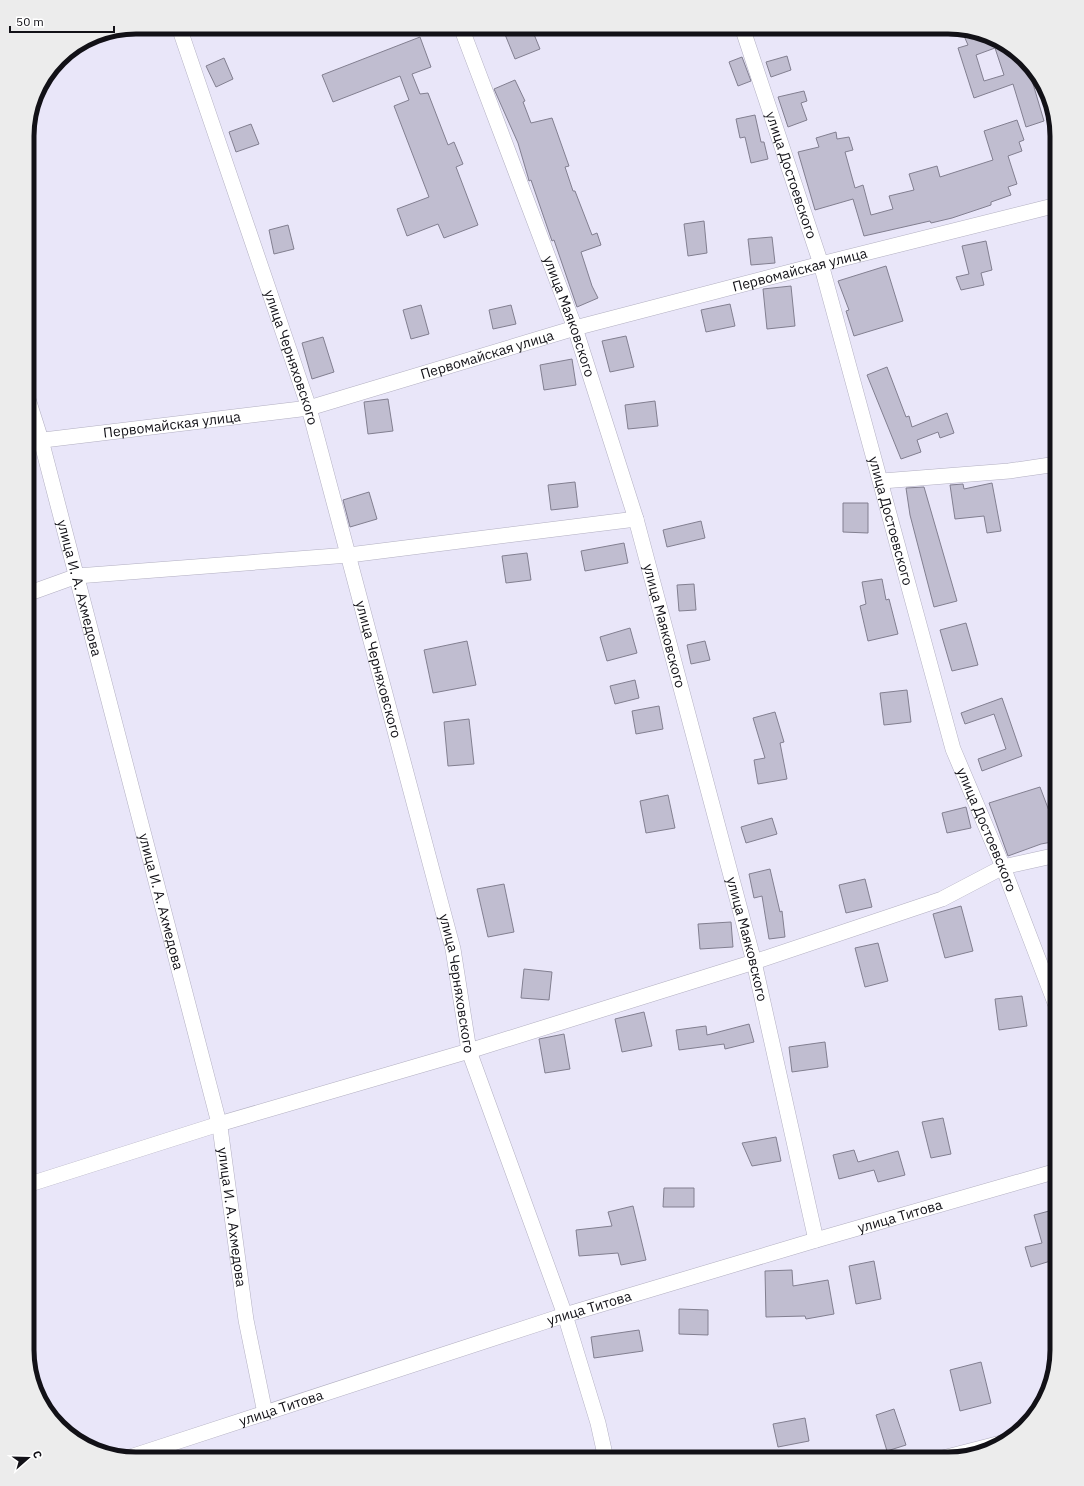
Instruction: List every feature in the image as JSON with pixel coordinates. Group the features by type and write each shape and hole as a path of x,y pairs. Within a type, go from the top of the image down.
{"street":[{"name":"улица Черняховского","path":"181,34 309,408 453,949 469,1051 566,1315 598,1423 604,1452"},
{"name":"улица Маяковского","path":"464,34 575,328 636,518 754,962 816,1240"},
{"name":"улица Достоевского","path":"744,34 821,264 882,481 953,749 1003,867 1050,990"},
{"name":"Первомайская улица","path":"34,441 309,408 575,328 1050,207"},
{"name":"улица И. А. Ахмедова","path":"34,441 77,576 219,1124 246,1320 264,1413"},
{"path":"882,481 1009,471 1050,465"},
{"path":"34,591 77,576 349,555 636,518"},
{"path":"34,1183 219,1124 469,1051 754,962 942,899 1003,867 1050,857"},
{"name":"улица Титова","path":"145,1452 566,1315 816,1240 1050,1173"}],"building":[{"path":"505,34 534,34 540,49 515,59"},
{"path":"964,35 975,37 987,42 1010,55 1027,72 1029,77 1031,77 1044,121 1026,127 1013,84 974,98 958,48 968,45","holes":["995,48 1004,75 984,81 976,55"]},
{"path":"420,37 431,67 412,74 420,94 428,93 448,145 454,142 463,164 456,167 478,225 444,238 438,224 407,236 397,209 429,197 394,106 409,100 400,76 333,102 322,75"},
{"path":"787,56 791,70 771,77 766,62"},
{"path":"742,57 751,81 738,86 729,62"},
{"path":"224,58 233,79 216,87 206,66"},
{"path":"515,80 525,101 523,102 531,123 552,118 569,166 565,167 573,191 575,191 592,235 597,233 601,245 581,252 592,286 598,298 577,307 554,240 552,241 531,180 529,181 518,143 494,89"},
{"path":"804,91 807,101 801,103 807,120 788,127 778,97"},
{"path":"755,115 761,142 764,142 768,159 751,163 745,137 740,138 736,119"},
{"path":"1017,120 1024,140 1019,142 1022,151 1008,156 1017,184 1008,187 1011,195 991,202 991,205 952,218 931,223 930,221 864,236 853,199 815,210 798,152 819,147 816,138 836,132 837,139 849,137 853,150 845,152 855,188 863,185 871,215 893,209 889,196 914,190 909,174 937,166 940,177 993,160 984,131"},
{"path":"251,124 259,144 236,152 229,132"},
{"path":"704,221 707,253 688,256 684,224"},
{"path":"288,225 294,249 274,254 269,230"},
{"path":"772,237 775,263 751,265 748,239"},
{"path":"986,241 992,270 981,273 984,285 961,290 956,277 969,274 962,246"},
{"path":"886,266 903,321 854,336 846,311 849,310 838,281"},
{"path":"791,286 795,326 767,329 763,289"},
{"path":"730,304 735,326 706,332 701,310"},
{"path":"421,305 429,334 411,339 403,310"},
{"path":"511,305 516,324 493,329 489,310"},
{"path":"626,336 634,367 610,372 602,341"},
{"path":"323,337 334,372 312,379 302,343"},
{"path":"572,359 576,385 544,390 540,365"},
{"path":"887,367 906,417 909,416 912,427 947,413 954,433 940,438 938,432 917,440 921,452 901,459 867,375"},
{"path":"388,399 393,431 368,434 364,402"},
{"path":"655,401 658,426 628,429 625,405"},
{"path":"575,482 578,507 551,510 548,485"},
{"path":"992,483 1001,531 987,533 984,516 955,519 950,485 963,484 964,489"},
{"path":"924,487 957,601 934,607 910,515 906,488"},
{"path":"369,492 377,519 350,527 343,500"},
{"path":"843,503 868,503 868,533 843,532"},
{"path":"701,521 705,538 667,547 663,530"},
{"path":"624,543 628,563 585,571 581,551"},
{"path":"527,553 531,580 506,583 502,556"},
{"path":"882,579 886,600 889,599 898,634 868,641 860,606 866,604 862,582"},
{"path":"694,584 696,610 679,611 677,585"},
{"path":"966,623 978,665 952,671 940,630"},
{"path":"630,628 637,653 607,661 600,637"},
{"path":"467,641 476,685 433,693 424,650"},
{"path":"705,641 710,660 691,664 687,645"},
{"path":"635,680 639,698 615,704 610,686"},
{"path":"907,690 911,722 884,725 880,693"},
{"path":"1002,698 1022,756 982,771 978,759 1006,749 994,714 965,724 961,713"},
{"path":"659,706 663,729 636,734 632,711"},
{"path":"775,712 784,742 780,743 787,779 758,784 754,760 765,758 753,718"},
{"path":"469,719 474,764 448,766 444,722"},
{"path":"1040,787 1050,813 1050,842 1008,856 989,803"},
{"path":"668,795 675,828 646,833 640,801"},
{"path":"966,807 971,828 947,833 942,813"},
{"path":"772,818 777,834 746,843 741,827"},
{"path":"770,869 780,912 782,911 785,937 769,939 762,896 754,898 749,874"},
{"path":"865,879 872,907 846,913 839,885"},
{"path":"504,884 514,932 488,937 477,889"},
{"path":"961,906 973,951 945,958 933,914"},
{"path":"731,922 733,947 700,949 698,924"},
{"path":"878,943 888,981 865,987 855,948"},
{"path":"524,969 552,972 549,1000 521,998"},
{"path":"1022,996 1027,1026 999,1030 995,999"},
{"path":"644,1012 652,1046 622,1052 615,1019"},
{"path":"749,1024 754,1042 725,1049 724,1044 679,1050 676,1030 706,1026 707,1035"},
{"path":"564,1034 570,1069 545,1073 539,1039"},
{"path":"825,1042 828,1067 792,1072 789,1047"},
{"path":"943,1118 951,1154 931,1158 922,1122"},
{"path":"776,1137 781,1161 752,1166 742,1143"},
{"path":"854,1150 858,1162 898,1151 905,1175 878,1182 874,1170 839,1179 833,1155"},
{"path":"664,1188 694,1188 694,1207 663,1207"},
{"path":"633,1206 646,1260 621,1265 618,1253 579,1256 576,1230 612,1226 608,1212"},
{"path":"1050,1211 1050,1261 1031,1267 1025,1247 1042,1243 1034,1215"},
{"path":"874,1261 881,1299 856,1304 849,1266"},
{"path":"792,1270 793,1286 828,1280 834,1314 806,1319 805,1316 766,1317 765,1271"},
{"path":"679,1309 708,1310 708,1335 679,1334"},
{"path":"639,1330 643,1351 594,1358 591,1337"},
{"path":"981,1362 991,1403 960,1411 950,1370"},
{"path":"894,1409 906,1445 887,1451 876,1415"},
{"path":"805,1418 809,1441 778,1447 773,1424"}]}
